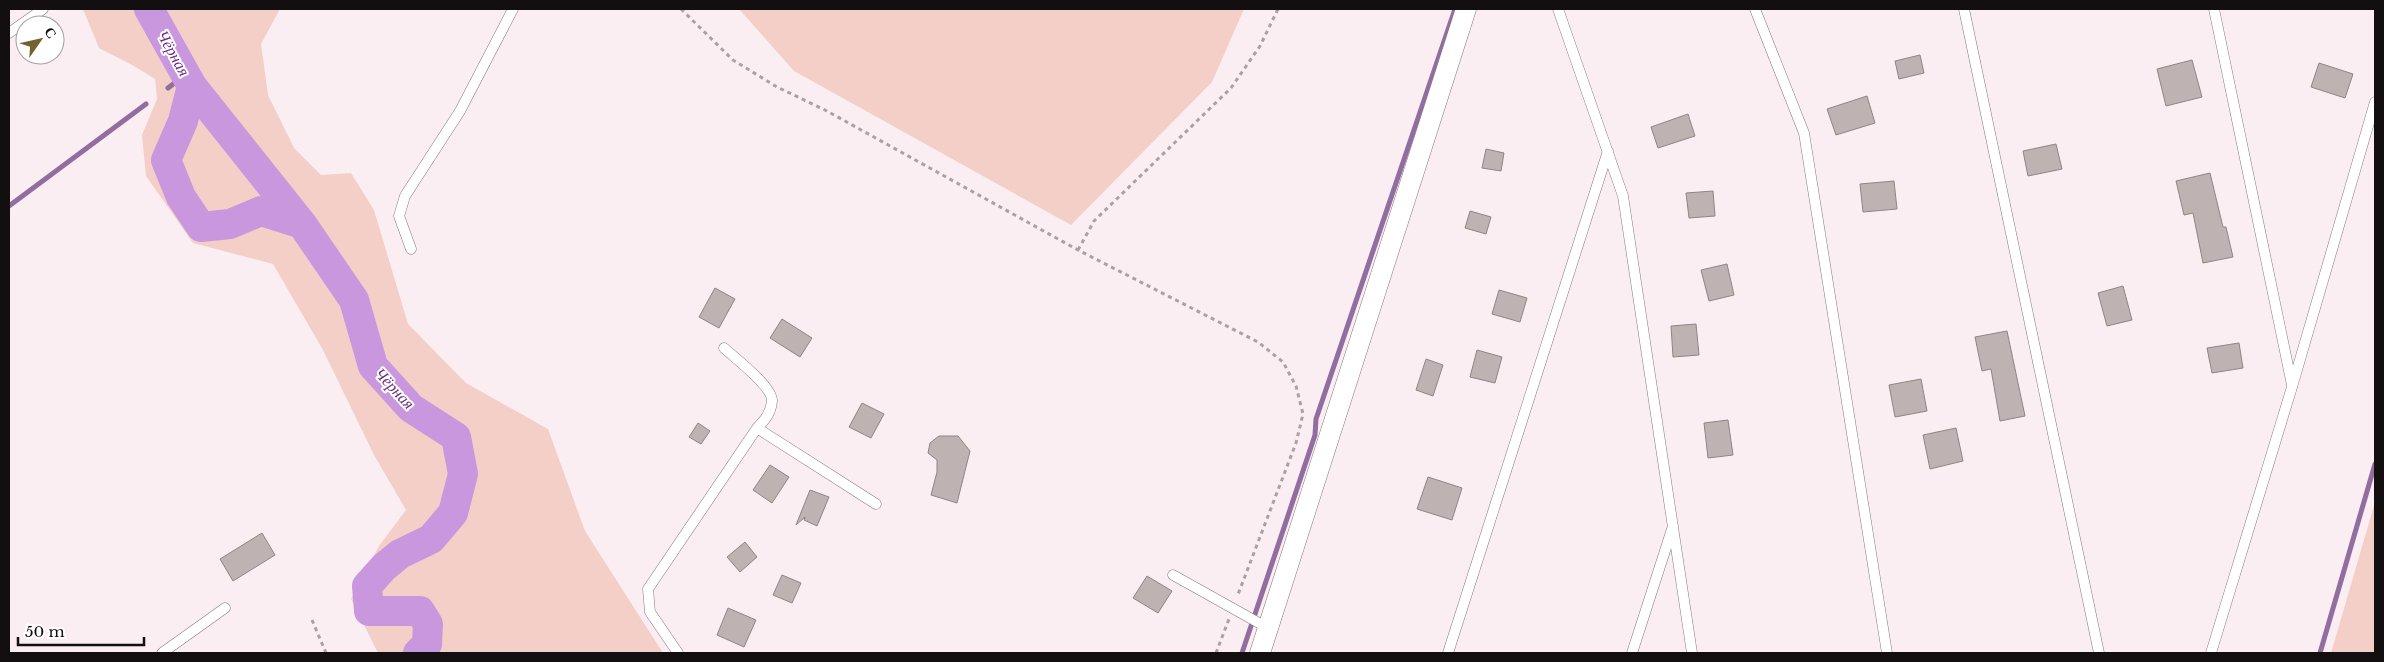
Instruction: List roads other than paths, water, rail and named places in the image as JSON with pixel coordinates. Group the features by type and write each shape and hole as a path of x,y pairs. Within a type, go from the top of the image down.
{"street":[{"path":"1260,653 1466,9"}],"lane":[{"path":"9,34 43,9"},
{"path":"411,249 399,216 405,196 460,111 513,9"},
{"path":"1558,9 1623,196 1692,653"},
{"path":"1755,9 1804,134 1886,653"},
{"path":"1964,9 2099,653"},
{"path":"2214,9 2292,387"},
{"path":"2211,653 2292,387 2375,102"},
{"path":"1448,653 1608,151"},
{"path":"678,653 650,612 648,589 757,428 768,416 772,399 768,388 724,348"},
{"path":"757,428 876,504"},
{"path":"1632,653 1674,524"},
{"path":"1172,575 1268,628"},
{"path":"162,653 225,608"}],"waterway":[{"name":"Чёрная","path":"149,9 192,86 302,224 354,300 373,366 411,408 456,437 463,474 453,513 431,539 400,554 384,567 367,586 369,611 420,611 428,624 427,644 418,653"},
{"path":"1242,653 1315,435 1316,419 1455,9"},
{"path":"168,88 186,74"},
{"path":"192,86 183,121 166,160 181,197 201,227 230,224 261,211 302,224"},
{"path":"9,206 146,104"},
{"path":"2320,653 2375,464"}]}
